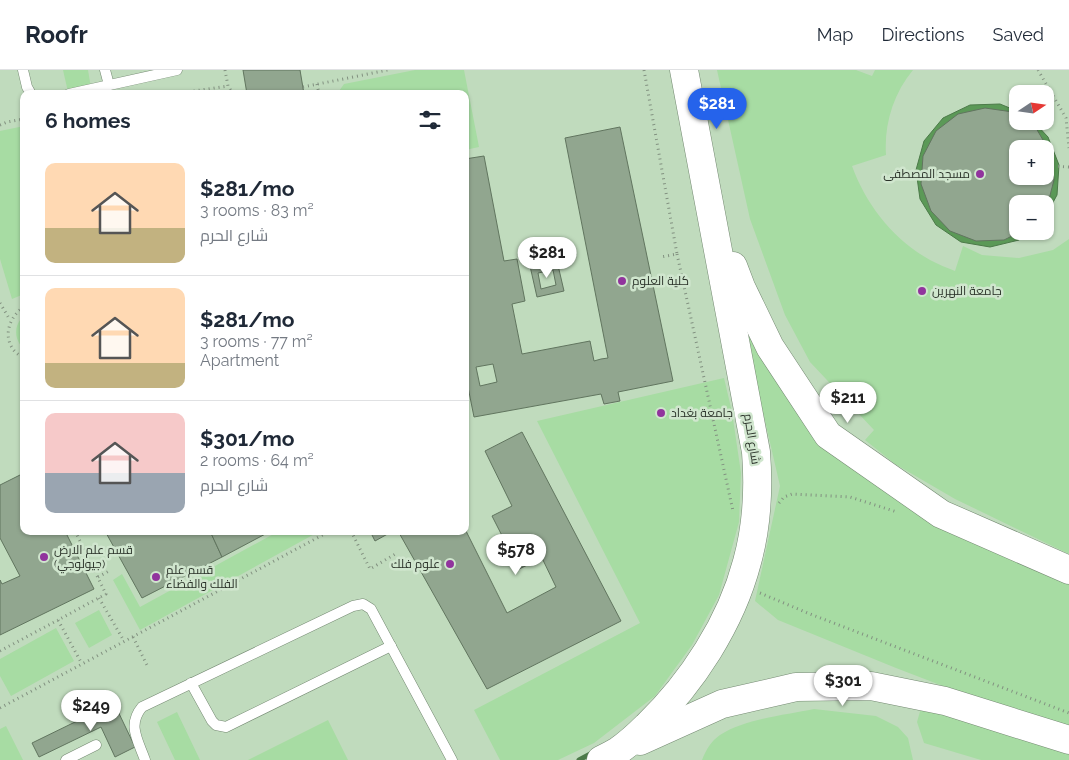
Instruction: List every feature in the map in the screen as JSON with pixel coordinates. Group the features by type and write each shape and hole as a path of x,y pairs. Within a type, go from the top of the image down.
{"street":[{"name":"شارع الحرم","path":"610,755 639,734 664,709 707,652 720,629 740,584 749,556 756,519 758,482 756,452 684,70"},
{"path":"708,199 741,287 770,347 828,436 941,514 1069,570"},
{"path":"610,755 722,704 796,687 871,686 946,701 1069,740"}],"lane":[{"path":"23,70 29,90"},
{"path":"106,70 108,85"},
{"path":"86,90 177,70"},
{"path":"146,760 134,727 135,715 142,707 354,606 363,604 371,609 452,760"},
{"path":"191,684 212,721 216,725 226,727 391,646"},
{"path":"66,760 96,745"}],"path":[{"path":"225,70 230,90"},
{"path":"303,87 388,70"},
{"path":"644,70 678,254 734,514 736,518 748,521 756,519"},
{"path":"1038,70 1066,118 1069,148"},
{"path":"317,84 318,90"},
{"path":"201,90 228,86"},
{"path":"0,126 7,122 20,120"},
{"path":"1054,166 1069,167"},
{"path":"662,256 678,254"},
{"path":"0,303 10,321"},
{"path":"20,309 10,321 8,330 9,340 13,349 20,356"},
{"path":"0,651 106,594 77,535"},
{"path":"0,708 323,535"},
{"path":"353,535 370,569 397,553"},
{"path":"98,577 111,570"},
{"path":"760,592 810,614 1069,713"},
{"path":"99,598 124,642"},
{"path":"58,620 82,664"},
{"path":"133,637 148,667"}],"shaded area":[{"name":"جامعة بغداد","path":"0,70 1069,70 1069,760 0,760"},
{"path":"63,70 88,70 91,88 68,90"},
{"path":"415,70 464,70 468,90 340,90 344,84"},
{"name":"جامعة النهرين","path":"717,70 856,70 872,76 875,70 913,70 900,89 891,110 888,121 886,155 852,166 873,208 893,232 917,252 955,271 963,246 982,255 1019,258 1053,250 1069,239 1069,554 955,499 895,464 865,440 874,430 810,362 785,315 750,219"},
{"path":"469,96 479,147 469,149"},
{"path":"1000,104 1009,108 1009,130 1041,130 1049,140 1029,140 1016,133 1016,140 1009,140 1009,185 1017,185 1017,195 1009,195 1009,240 1019,240 990,247 961,242 936,225 920,199 916,170 924,141 943,118 970,105"},
{"path":"20,127 20,296 12,299 0,259 0,131"},
{"path":"1054,152 1059,165 1057,195 1054,200 1054,195 1045,195 1045,185 1054,185"},
{"path":"20,320 20,344 16,332"},
{"path":"753,332 831,446 1069,582 1069,728 961,693 896,668 778,620 755,601 780,486 745,334"},
{"path":"724,378 732,412 741,473 739,522 719,595 692,645 655,696 594,743 558,760 500,760 474,710 640,623 537,421"},
{"path":"272,535 313,535 140,630 113,580 122,574 140,607"},
{"path":"99,610 112,635 89,648 75,623"},
{"path":"56,628 74,661 11,696 0,676 0,659"},
{"path":"921,708 1069,753 1069,760 981,760 924,743 917,722"},
{"path":"814,709 876,716 898,727 908,738 913,760 702,760 714,740 730,730 766,718"},
{"path":"177,712 200,760 175,760 157,722"},
{"path":"328,720 348,760 248,760"},
{"path":"6,726 23,760 0,760 0,729"}],"building":[{"path":"243,70 300,70 303,90 246,90"},
{"path":"985,108 1009,111 1009,130 1037,130 1043,140 1009,140 1009,185 1053,185 1050,195 1009,195 1009,238 1004,240 976,241 950,231 931,211 921,184 923,156 936,131 958,114"},
{"name":"كلية العلوم","path":"620,127 673,381 618,392 620,401 604,404 601,394 474,417 469,392 469,158 484,156 504,261 517,259 525,301 512,304 522,354 590,341 594,361 608,358 565,138","holes":["493,364 497,382 480,386 476,367"]},
{"path":"557,261 564,291 537,297 530,266","holes":["553,270 556,285 541,289 538,273"]},
{"name":"علوم فلك","path":"522,432 621,621 487,689 400,535 468,535 507,613 556,587 542,558 519,569 492,516 512,506 485,451"},
{"name":"قسم علم الارض (جيولوجي)","path":"20,475 20,535 67,535 94,589 0,635 0,580 2,584 20,576 0,538 0,485"},
{"name":"قسم علم الفلك والفضاء","path":"107,535 212,535 222,557 142,598"},
{"path":"212,535 263,535 222,557"},
{"path":"372,535 386,535 375,541"},
{"path":"114,703 135,747 115,757 101,727 39,757 32,743"}],"waterway":[{"path":"579,760 594,752"}],"place":[{"name":"مسجد المصطفى","path":"980,174"},
{"name":"كلية العلوم","path":"622,281"},
{"name":"جامعة النهرين","path":"922,291"},
{"name":"جامعة بغداد","path":"661,413"},
{"name":"قسم علم الارض (جيولوجي)","path":"44,557"},
{"name":"علوم فلك","path":"450,564"},
{"name":"قسم علم الفلك والفضاء","path":"156,577"}]}
